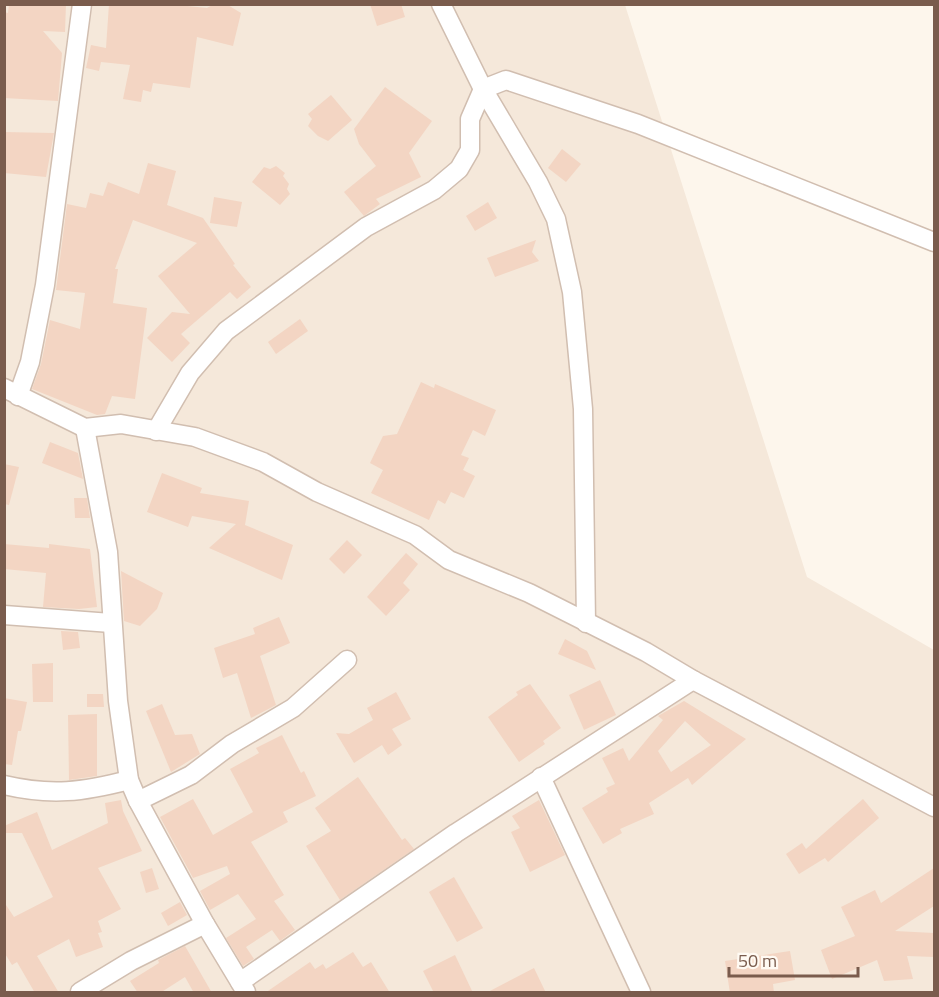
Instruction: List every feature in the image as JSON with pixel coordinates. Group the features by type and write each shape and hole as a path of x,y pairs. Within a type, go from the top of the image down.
{"street":[{"path":"82,4 45,285 30,362 11,392 85,428 121,424 195,437 263,462 316,492 415,535 449,560 529,593 646,652 693,680 934,807"},
{"path":"441,4 483,89 538,182 556,219 573,292 582,409 585,623"},
{"path":"156,431 190,374 226,331 366,227 434,190 459,169 470,150 470,119 483,89 506,80 638,124 934,242"},
{"path":"85,428 108,552 111,623 129,780 138,801 205,924 243,987 541,777 693,680"},
{"path":"4,615 111,623"},
{"path":"138,801 191,775 232,744 293,708 347,660"},
{"path":"541,777 641,993"},
{"path":"4,785 57,793 86,791 129,780"},
{"path":"80,993 131,961 205,924"}],"shaded area":[{"path":"5,5 625,5 807,577 934,650 934,992 5,992"}],"building":[{"path":"9,4 66,4 65,32 43,31 62,53 58,101 4,98 4,12 8,13"},
{"path":"109,4 168,4 207,8 214,4 226,4 241,13 233,46 197,37 190,88 153,83 151,92 143,90 141,102 123,99 130,65 101,62 99,71 86,68 91,45 106,48"},
{"path":"370,4 401,4 405,17 377,26"},
{"path":"385,87 432,121 409,153 421,177 376,199 380,204 364,216 344,192 376,166 359,144 354,129"},
{"path":"331,95 352,120 328,141 318,136 308,126 312,119 308,114"},
{"path":"4,132 54,133 46,177 4,173"},
{"path":"562,149 581,164 566,182 548,168"},
{"path":"148,163 176,171 167,205 203,218 235,264 233,265 251,287 237,299 230,292 181,334 190,343 172,362 147,338 172,312 190,314 158,276 197,243 133,220 115,269 118,269 113,303 147,308 135,399 112,396 105,414 97,415 32,389 41,364 50,320 80,329 85,293 56,290 67,204 86,208 90,193 103,196 108,182 139,194"},
{"path":"276,166 285,173 283,176 289,184 287,189 290,194 280,205 252,182 264,167 270,169"},
{"path":"214,197 242,202 237,227 210,223"},
{"path":"488,202 497,218 475,231 466,216"},
{"path":"536,240 532,252 539,261 495,277 487,258"},
{"path":"300,319 308,331 276,354 268,342"},
{"path":"421,382 434,388 435,384 496,410 485,436 473,430 461,455 469,458 463,470 475,476 464,498 451,492 445,504 438,500 429,520 371,493 383,470 370,463 383,436 397,434"},
{"path":"50,442 78,453 83,479 42,463"},
{"path":"4,464 19,467 9,505 4,504"},
{"path":"162,473 202,488 200,493 249,501 245,525 293,545 282,580 209,548 236,524 192,516 188,527 147,512"},
{"path":"74,498 87,498 90,518 75,518"},
{"path":"347,540 362,555 344,574 329,559"},
{"path":"4,544 49,548 49,544 90,549 97,607 79,609 43,607 46,573 4,569"},
{"path":"406,553 418,564 403,583 410,590 386,616 367,597"},
{"path":"121,571 163,593 157,609 140,626 124,621"},
{"path":"279,617 290,643 260,656 276,705 251,718 237,673 223,678 214,648 255,634 253,628"},
{"path":"61,631 78,632 80,648 63,650"},
{"path":"565,639 587,651 596,670 558,654"},
{"path":"53,663 53,702 33,702 32,664"},
{"path":"600,680 616,715 584,730 569,695"},
{"path":"530,684 561,728 543,741 545,744 519,762 488,717 518,695 516,692"},
{"path":"396,692 411,719 392,729 402,745 388,755 382,745 354,763 336,733 349,734 373,720 367,708"},
{"path":"87,694 103,694 104,707 87,707"},
{"path":"4,698 27,702 21,731 18,731 12,765 4,764"},
{"path":"684,701 746,739 692,785 688,778 649,803 654,814 620,829 622,833 603,844 582,808 608,792 606,788 615,784 602,758 623,748 629,761 663,720 658,716","holes":["685,721 711,745 671,772 658,751"]},
{"path":"162,704 175,735 192,734 200,754 171,772 146,711"},
{"path":"97,714 97,776 69,780 68,715"},
{"path":"282,735 301,773 304,771 316,796 283,812 288,822 251,842 284,895 274,901 295,930 280,941 272,930 246,947 254,959 243,966 226,938 256,919 238,894 210,910 200,891 230,874 227,866 193,878 160,817 193,799 213,835 253,812 230,769 259,753 256,748"},
{"path":"358,777 402,840 405,838 414,849 340,900 306,846 331,831 315,808"},
{"path":"863,799 879,818 828,862 825,858 799,874 786,854 802,843 806,849"},
{"path":"121,800 123,811 142,851 98,868 121,909 98,921 102,932 98,933 103,947 76,957 69,939 37,956 59,993 35,993 17,962 12,965 4,952 4,902 14,917 53,897 22,833 4,833 4,826 37,812 52,850 108,823 105,803"},
{"path":"539,800 565,855 530,872 511,832 520,828 512,816"},
{"path":"152,868 159,889 146,893 140,872"},
{"path":"934,868 934,906 895,931 934,933 934,957 907,956 913,979 884,981 877,960 832,979 821,950 855,936 841,907 875,890 881,903"},
{"path":"454,877 483,928 457,942 429,892"},
{"path":"180,902 187,915 168,926 161,913"},
{"path":"185,946 212,993 194,993 185,977 160,993 138,993 130,981 159,963 158,960"},
{"path":"790,951 795,980 773,984 774,993 730,993 725,961"},
{"path":"353,952 363,967 371,962 390,993 265,993 310,962 315,969 323,964 326,969"},
{"path":"455,955 473,993 434,993 423,971"},
{"path":"534,968 546,993 486,993"}]}
